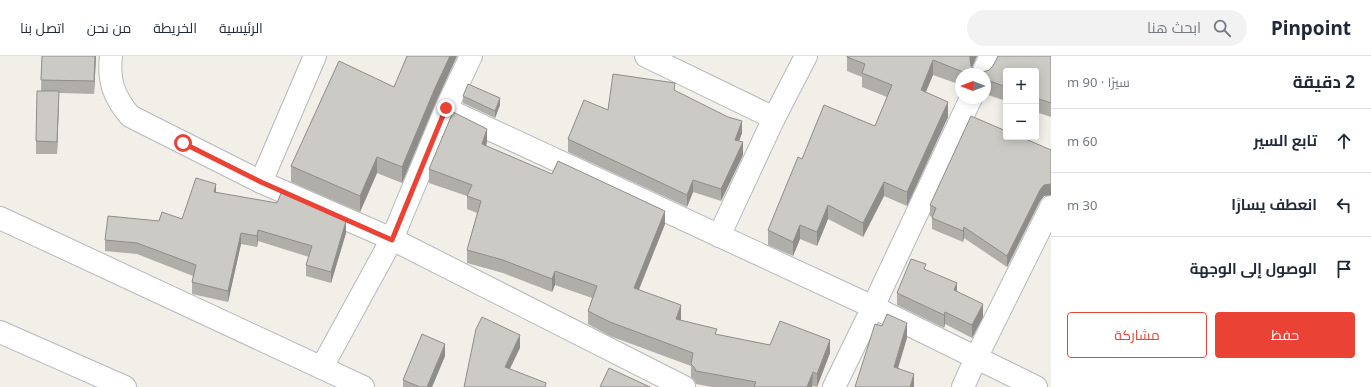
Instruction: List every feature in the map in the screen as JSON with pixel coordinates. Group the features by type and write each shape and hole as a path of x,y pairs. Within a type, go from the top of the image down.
{"street":[{"path":"111,56 110,75 113,90 120,104 130,116 261,182 392,240 684,387"},
{"path":"261,182 315,56"},
{"path":"322,367 392,240 446,108 471,56"},
{"path":"646,56 774,118"},
{"path":"719,236 774,118 806,56"},
{"path":"985,68 991,56"},
{"path":"834,387 968,104"},
{"path":"446,108 873,307 1036,387"},
{"path":"963,387 976,358 1043,244 1051,207"},
{"path":"0,218 363,387"},
{"path":"0,332 125,387"}],"building":[{"path":"42,56 95,56 94,81 41,80"},
{"path":"407,56 450,56 402,167 377,157 360,196 291,166 339,61 394,87"},
{"path":"970,56 971,66 973,68 955,69 933,60 921,90 948,102 907,192 884,182 863,223 828,205 817,232 800,225 793,242 768,230 798,157 802,159 824,105 875,126 892,85 862,73 865,64 847,57"},
{"path":"998,56 1051,56 1051,103 1039,99 1039,68 1003,68 1003,86 991,81 991,68"},
{"path":"613,74 675,83 674,90 728,117 742,121 735,140 743,142 721,189 693,180 687,195 568,139 584,100 608,110"},
{"path":"468,84 500,98 495,111 463,96"},
{"path":"37,91 59,91 57,142 36,141"},
{"path":"453,112 487,129 482,144 552,174 558,161 665,211 634,288 681,305 676,319 717,329 715,334 770,345 780,321 830,340 817,374 813,372 807,387 754,387 756,382 696,371 691,364 693,353 610,322 588,311 597,286 555,271 552,279 503,260 467,250 481,201 467,196 472,185 429,169"},
{"path":"971,116 1003,130 1003,140 1028,140 1051,150 1051,184 1044,185 1040,190 1007,256 964,227 963,231 932,218 936,208 930,205"},
{"path":"196,178 216,184 214,192 277,203 281,193 346,221 331,272 306,265 312,246 258,230 257,236 241,233 228,291 192,282 196,265 137,243 105,240 108,216 159,221 162,212 182,219"},
{"path":"911,259 926,264 924,269 957,283 954,290 983,304 972,325 945,312 944,315 897,293"},
{"path":"887,314 907,323 894,367 914,374 910,387 855,387 875,324 882,326"},
{"path":"482,317 520,335 505,367 546,383 545,387 464,387 476,329"},
{"path":"422,334 445,344 427,387 420,387 403,380"},
{"path":"609,368 650,387 600,387"}],"route":[{"path":"183,143 261,182 392,240 446,108"}]}
